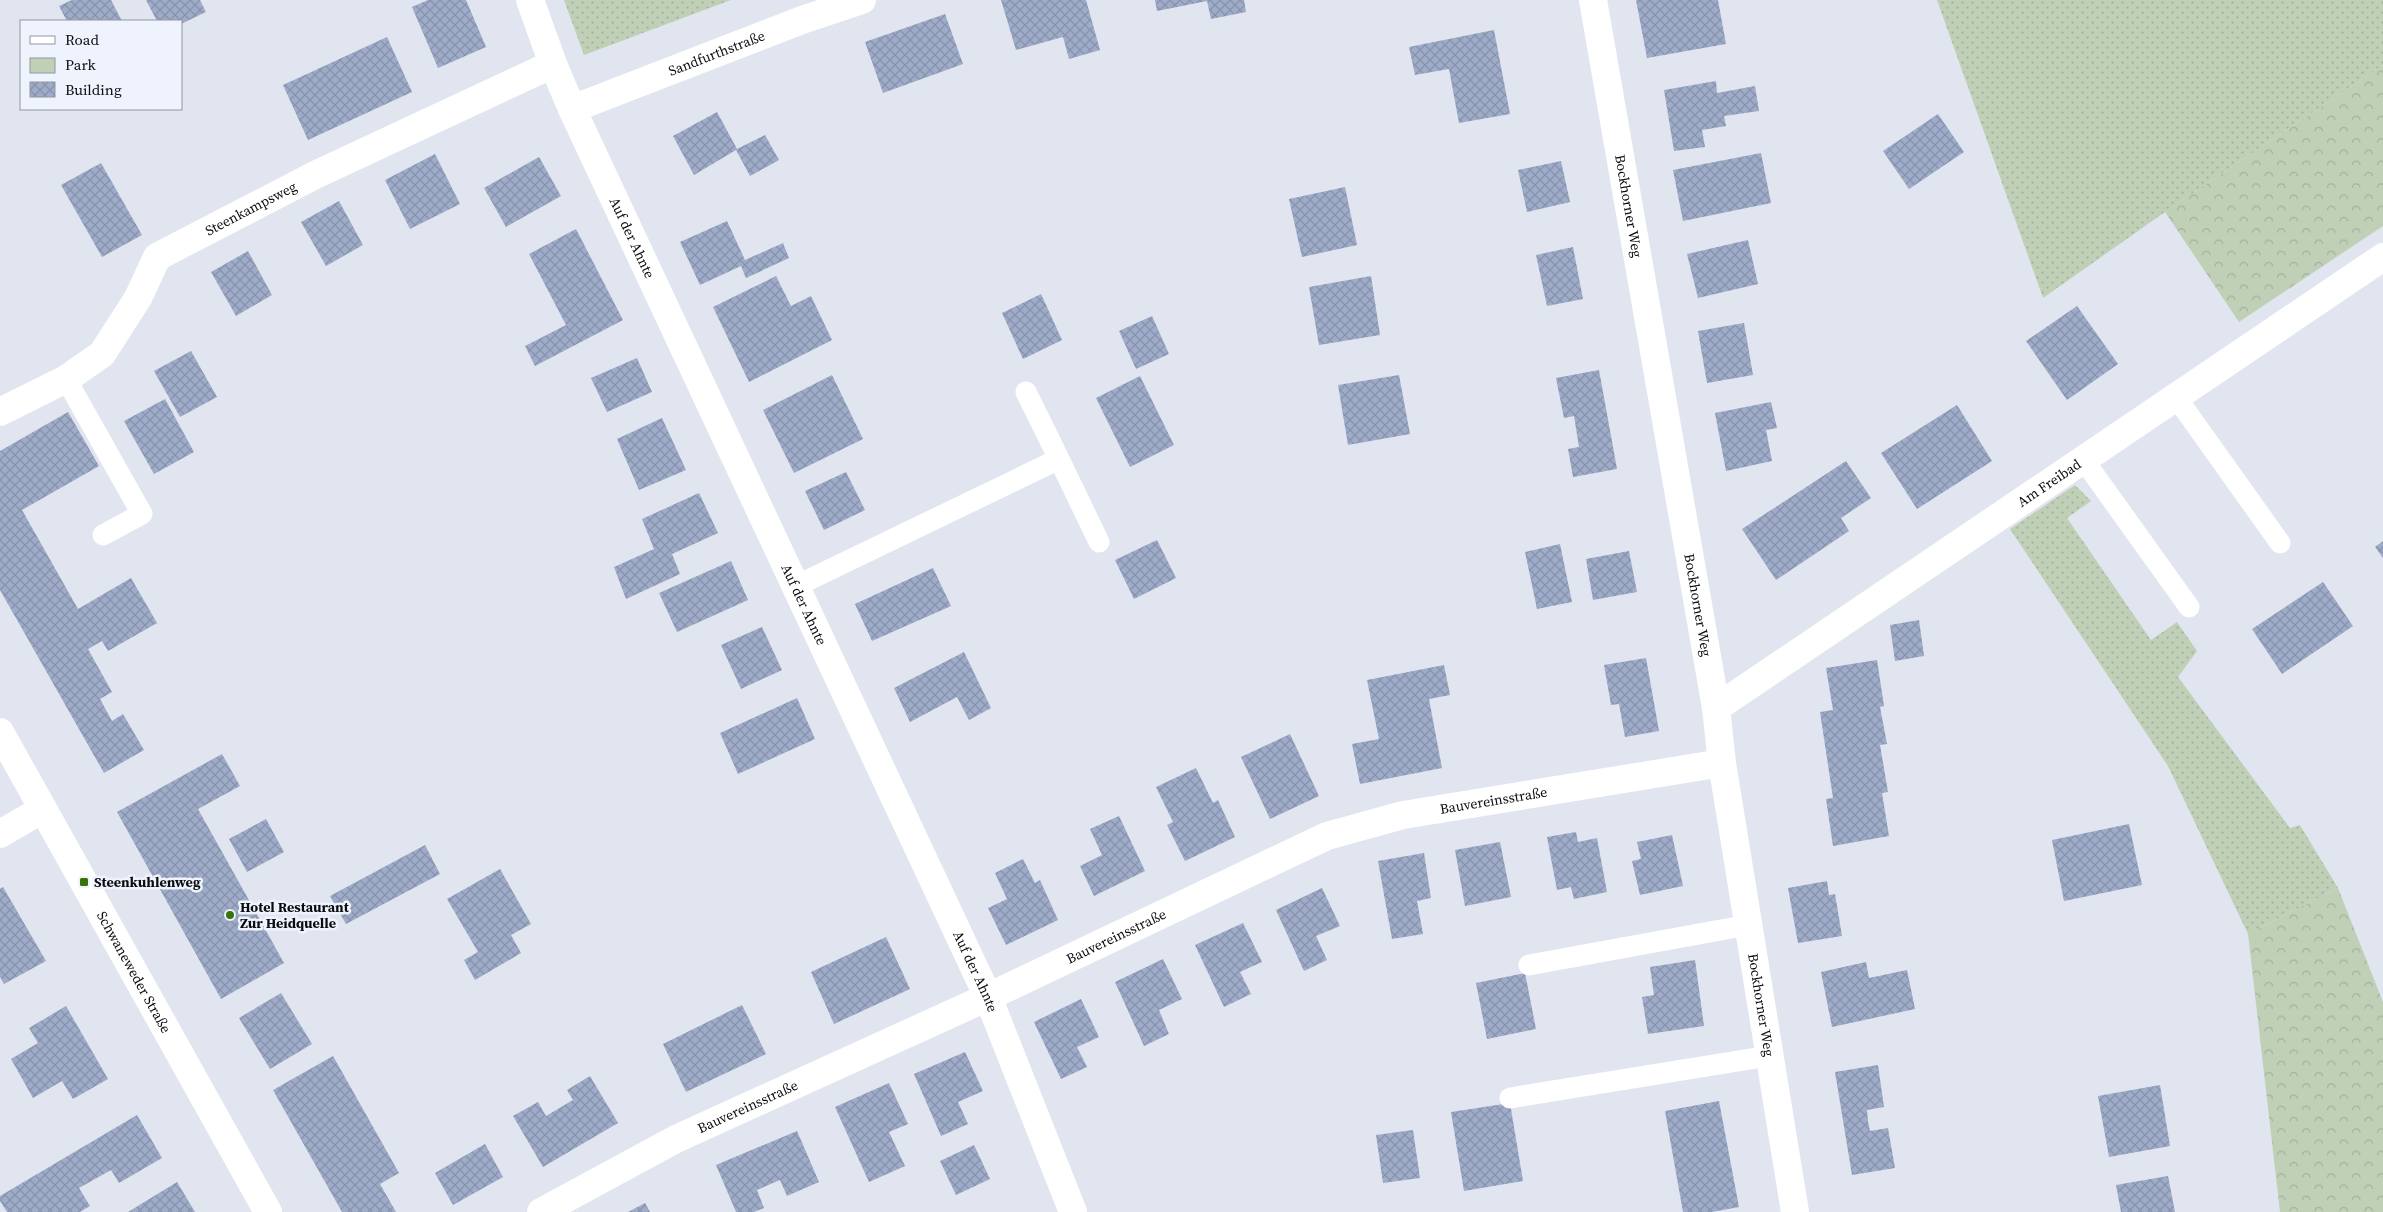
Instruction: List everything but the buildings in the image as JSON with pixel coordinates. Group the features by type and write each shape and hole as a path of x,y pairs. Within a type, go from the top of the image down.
{"street":[{"name":"Auf der Ahnte","path":"530,0 553,64 572,109 988,997 1073,1212"},
{"name":"Sandfurthstraße","path":"572,109 802,20 862,0"},
{"name":"Bockhorner Weg","path":"1593,0 1716,708 1722,763 1794,1212"},
{"name":"Steenkampsweg","path":"0,412 66,379 102,354 138,298 156,257 332,167 553,64"},
{"name":"Am Freibad","path":"1716,708 2383,257"},
{"name":"Schwaneweder Straße","path":"0,732 268,1212"},
{"name":"Bauvereinsstraße","path":"541,1212 676,1139 988,997 1327,836 1403,815 1722,763"},
{"path":"0,834 43,809"}],"lane":[{"path":"66,379 142,514 103,535"},
{"path":"1026,392 1099,542"},
{"path":"2176,397 2280,543"},
{"path":"796,586 1059,459"},
{"path":"2083,459 2189,607"},
{"path":"1530,965 1748,925"},
{"path":"1510,1098 1769,1056"}],"green space":[{"path":"564,0 731,0 584,55"},
{"path":"1937,0 2383,0 2383,65 2165,212 2043,298"},
{"path":"2383,65 2383,226 2239,322 2165,212"},
{"path":"2075,485 2091,501 2067,518 2151,640 2177,622 2197,651 2178,677 2290,828 2300,825 2338,888 2248,934 2168,766 2010,529"},
{"path":"2338,888 2383,1002 2383,1212 2280,1212 2248,934"}],"place":[{"name":"Steenkuhlenweg","path":"84,882"},
{"name":"Hotel Restaurant Zur Heidquelle","path":"230,915"}]}
